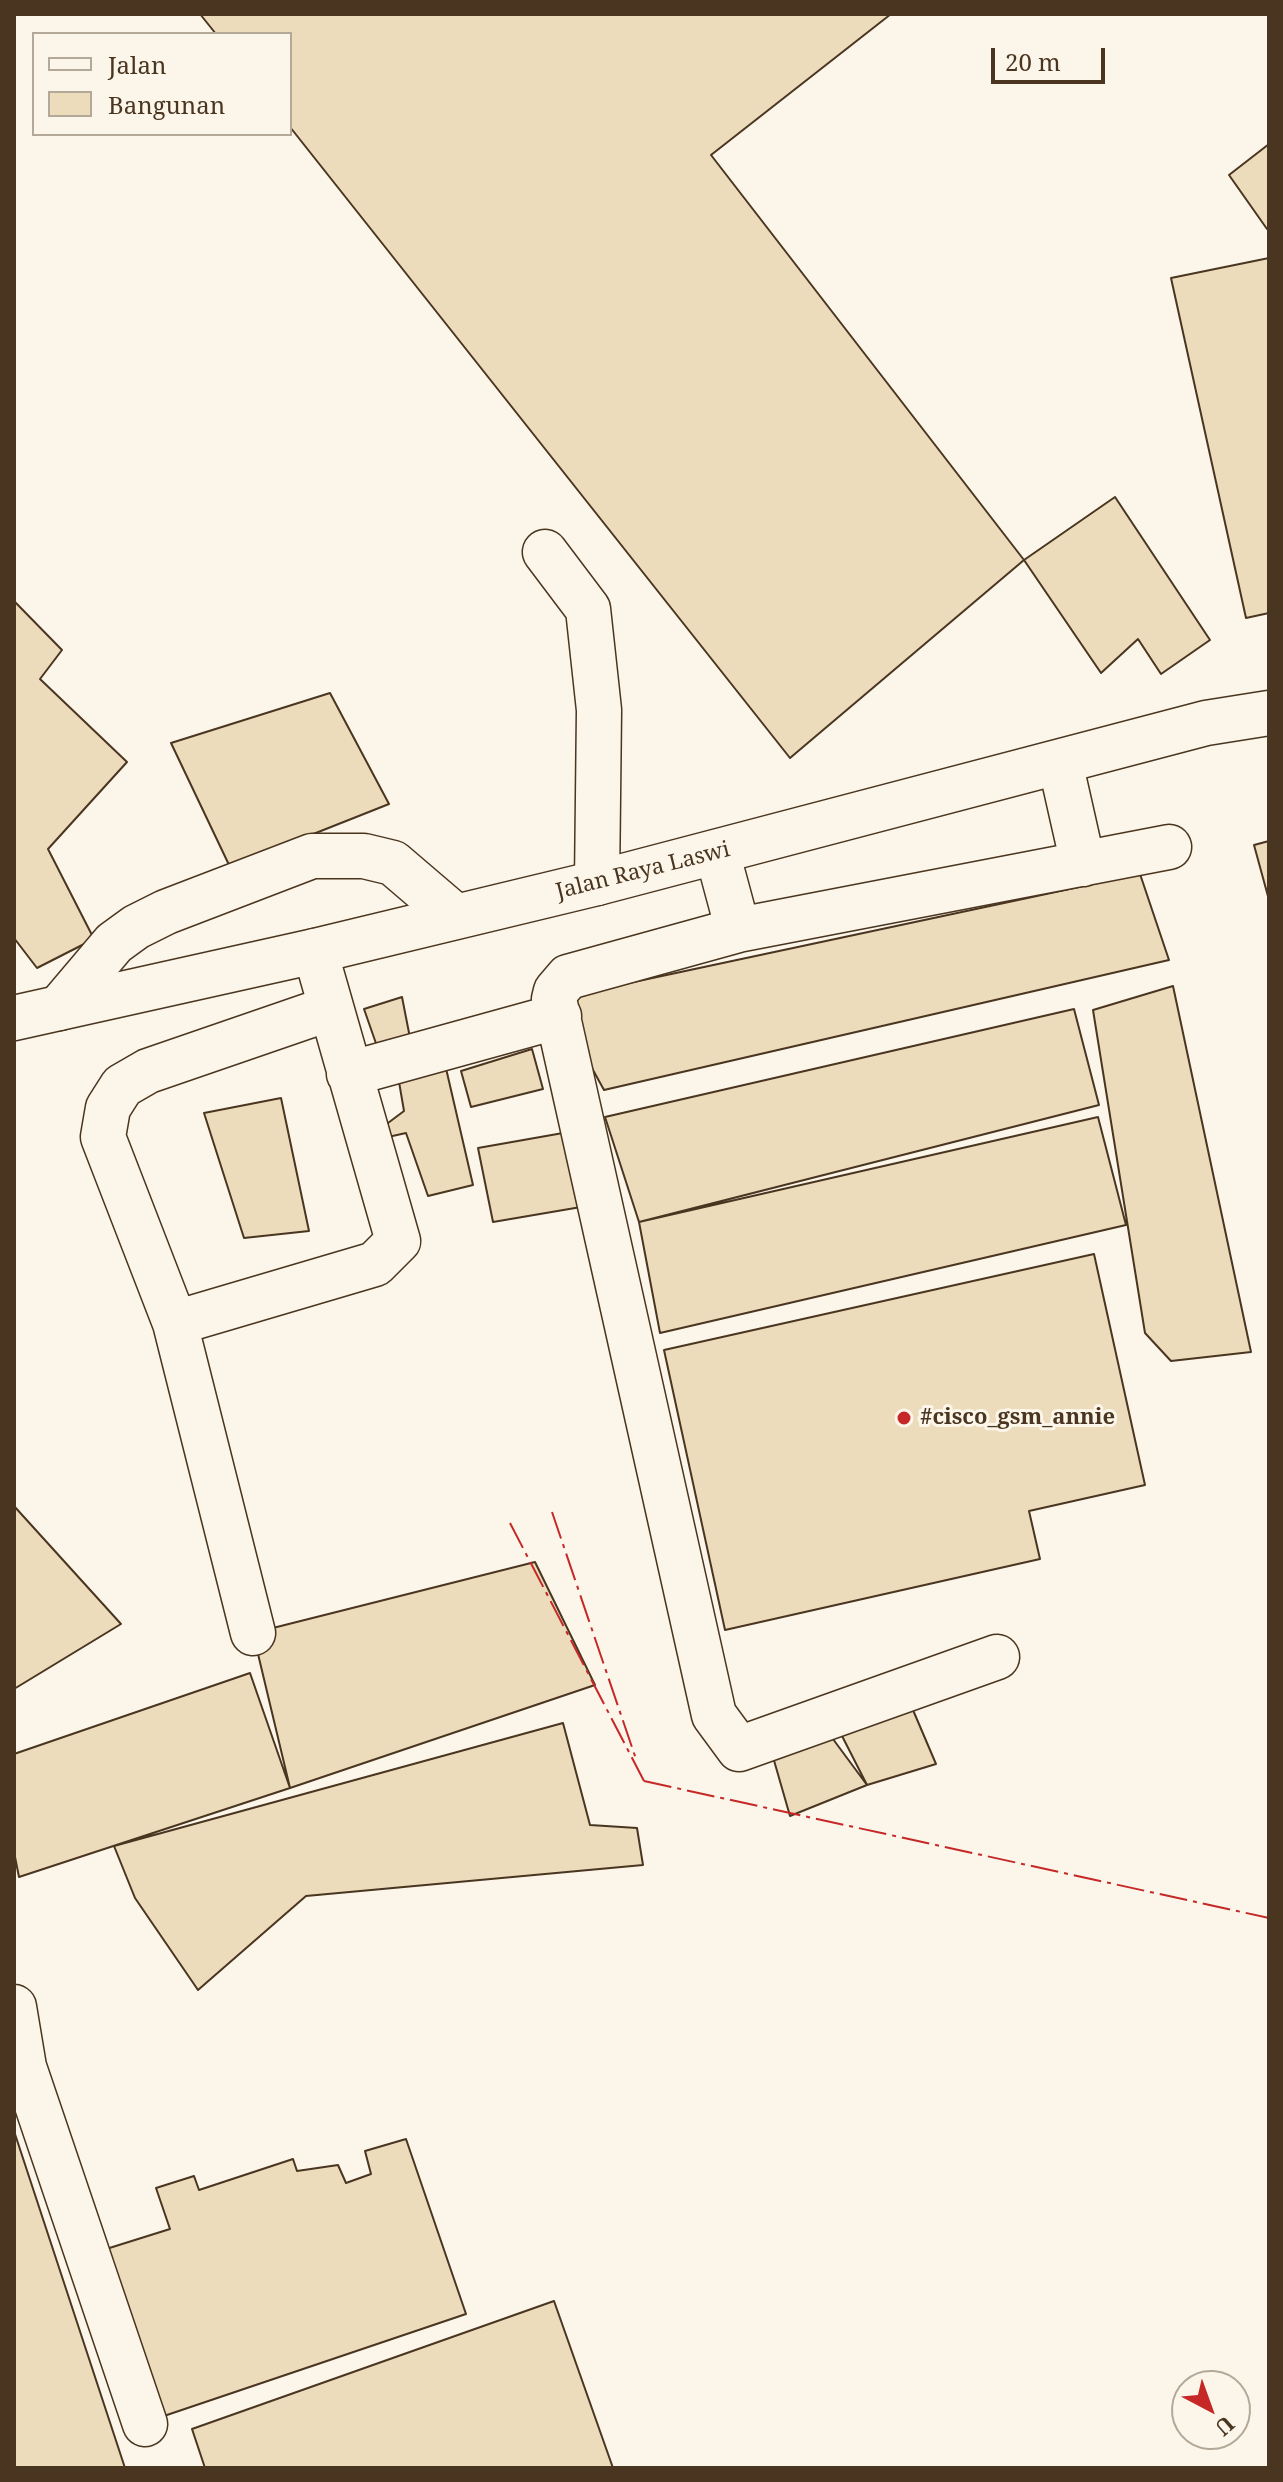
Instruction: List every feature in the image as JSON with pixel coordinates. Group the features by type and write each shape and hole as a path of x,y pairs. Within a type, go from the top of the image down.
{"main road":[{"path":"545,552 588,609 599,710 597,883"},
{"name":"Jalan Raya Laswi","path":"14,1018 315,951 597,883 1206,723 1269,713"},
{"path":"1060,762 1083,864"},
{"path":"997,1657 739,1749 714,1715 554,999 556,991 568,977 738,930 1169,847"},
{"path":"717,852 738,930"},
{"path":"59,1008 114,943 136,927 166,912 312,856 364,856 393,863 455,916"},
{"path":"175,1323 375,1264 398,1241 315,951"},
{"path":"253,1633 175,1323 103,1137 108,1108 122,1086 148,1071 331,1008"},
{"path":"349,1074 559,1016"},
{"path":"14,2007 19,2068 145,2424"}],"building":[{"path":"200,14 891,14 711,155 1024,560 790,758 292,130 292,32 214,32"},
{"path":"1269,144 1269,228 1267,229 1229,175"},
{"path":"1269,258 1269,613 1246,618 1171,278"},
{"path":"1115,497 1210,640 1161,674 1138,639 1101,673 1024,560"},
{"path":"14,601 62,650 40,679 127,762 48,849 94,939 37,968 14,938"},
{"path":"330,693 389,804 230,867 171,743"},
{"path":"1269,841 1269,900 1254,845"},
{"path":"1140,874 1169,960 604,1090 554,999"},
{"path":"1173,986 1251,1352 1171,1361 1145,1333 1093,1010"},
{"path":"402,997 411,1043 379,1052 364,1009"},
{"path":"1074,1009 1099,1105 639,1222 605,1117"},
{"path":"532,1049 543,1089 471,1107 461,1071"},
{"path":"445,1064 473,1185 428,1196 406,1133 388,1137 388,1123 404,1111 398,1076"},
{"path":"281,1098 309,1231 244,1238 204,1113"},
{"path":"1098,1117 1126,1225 660,1333 639,1222"},
{"path":"563,1133 581,1207 493,1222 478,1148"},
{"name":"#cisco_gsm_annie","path":"1094,1254 1145,1485 1029,1511 1040,1559 725,1630 664,1350"},
{"path":"14,1506 121,1624 14,1689"},
{"path":"535,1562 595,1685 290,1788 253,1633"},
{"path":"250,1673 290,1788 19,1877 14,1852 14,1754"},
{"path":"910,1703 936,1764 867,1785 840,1732"},
{"path":"563,1723 590,1825 637,1828 643,1865 306,1896 198,1990 135,1898 114,1846"},
{"path":"830,1735 867,1785 790,1816 773,1757"},
{"path":"14,2131 125,2468 14,2468"},
{"path":"406,2139 466,2314 158,2418 103,2250 170,2229 156,2188 194,2176 199,2190 293,2159 297,2171 338,2165 346,2183 371,2174 365,2151"},
{"path":"554,2301 613,2468 205,2468 192,2429"}],"power":[{"path":"552,1512 637,1762"},
{"path":"510,1523 644,1781"},
{"path":"644,1781 1269,1918"}],"place":[{"name":"#cisco_gsm_annie","path":"904,1418"}]}
